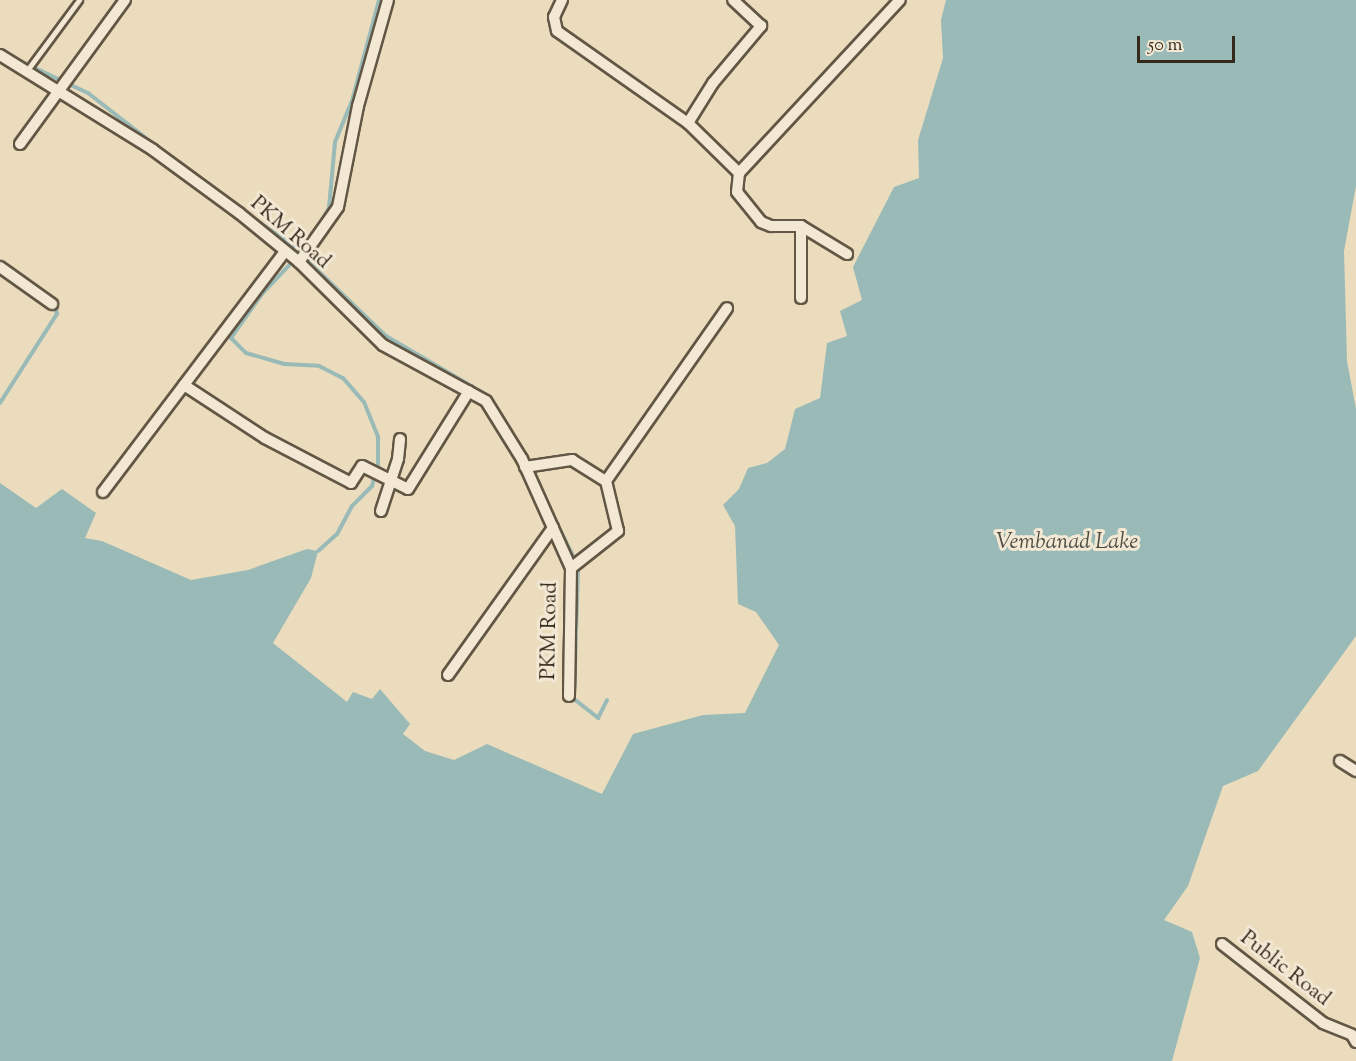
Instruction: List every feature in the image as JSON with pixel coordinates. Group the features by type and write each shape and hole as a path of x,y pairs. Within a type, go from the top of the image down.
{"street":[{"path":"20,144 125,0"},
{"path":"299,262 338,207 358,106 388,0"},
{"path":"562,0 554,16 557,31 688,123 739,173"},
{"path":"688,123 713,82 761,26 733,0"},
{"path":"847,255 801,226 771,226 761,222 738,192 739,173 896,1"},
{"name":"PKM Road","path":"0,55 28,69 153,150 299,262 383,345 491,404 525,467 571,568 569,696"},
{"path":"801,226 801,298"},
{"path":"103,492 285,251"},
{"path":"0,267 52,304"},
{"path":"606,481 727,308"},
{"path":"184,385 265,438 351,483 362,466 392,481 411,487 469,391"},
{"path":"381,511 392,481 400,439"},
{"path":"525,467 572,460 606,481 618,531 571,568"},
{"path":"448,675 553,528"},
{"path":"1340,761 1356,771"},
{"name":"Public Road","path":"1222,944 1323,1023 1352,1035 1356,1042"}],"lane":[{"path":"28,69 80,0"}],"water":[{"name":"Vembanad Lake","path":"946,0 1356,0 1356,186 1344,251 1347,361 1356,409 1356,636 1258,771 1223,786 1188,886 1164,920 1192,932 1200,958 1172,1061 0,1061 0,483 36,508 62,489 96,513 85,538 102,541 191,580 248,570 307,549 318,551 311,578 273,643 347,702 353,692 372,699 380,689 410,724 403,734 425,751 454,760 487,744 602,794 633,734 703,715 745,713 779,645 756,612 738,604 735,526 723,505 739,489 748,468 767,463 785,449 795,409 820,398 827,343 847,336 840,311 862,300 853,267 894,187 919,178 918,140 943,58 941,20"}],"waterway":[{"path":"320,224 329,208 335,142 352,101 379,0"},
{"path":"95,33 107,18"},
{"path":"16,59 88,93 156,146"},
{"path":"254,219 287,241 386,336 485,394 496,408"},
{"path":"295,259 262,294 231,338 246,353 284,364 319,366 343,378 364,402 378,437 378,465 372,486 352,506 337,534 318,551"},
{"path":"1,264 20,275"},
{"path":"0,403 57,314 55,305"},
{"path":"558,526 576,562"},
{"path":"578,570 574,699 598,718 607,700"}]}
